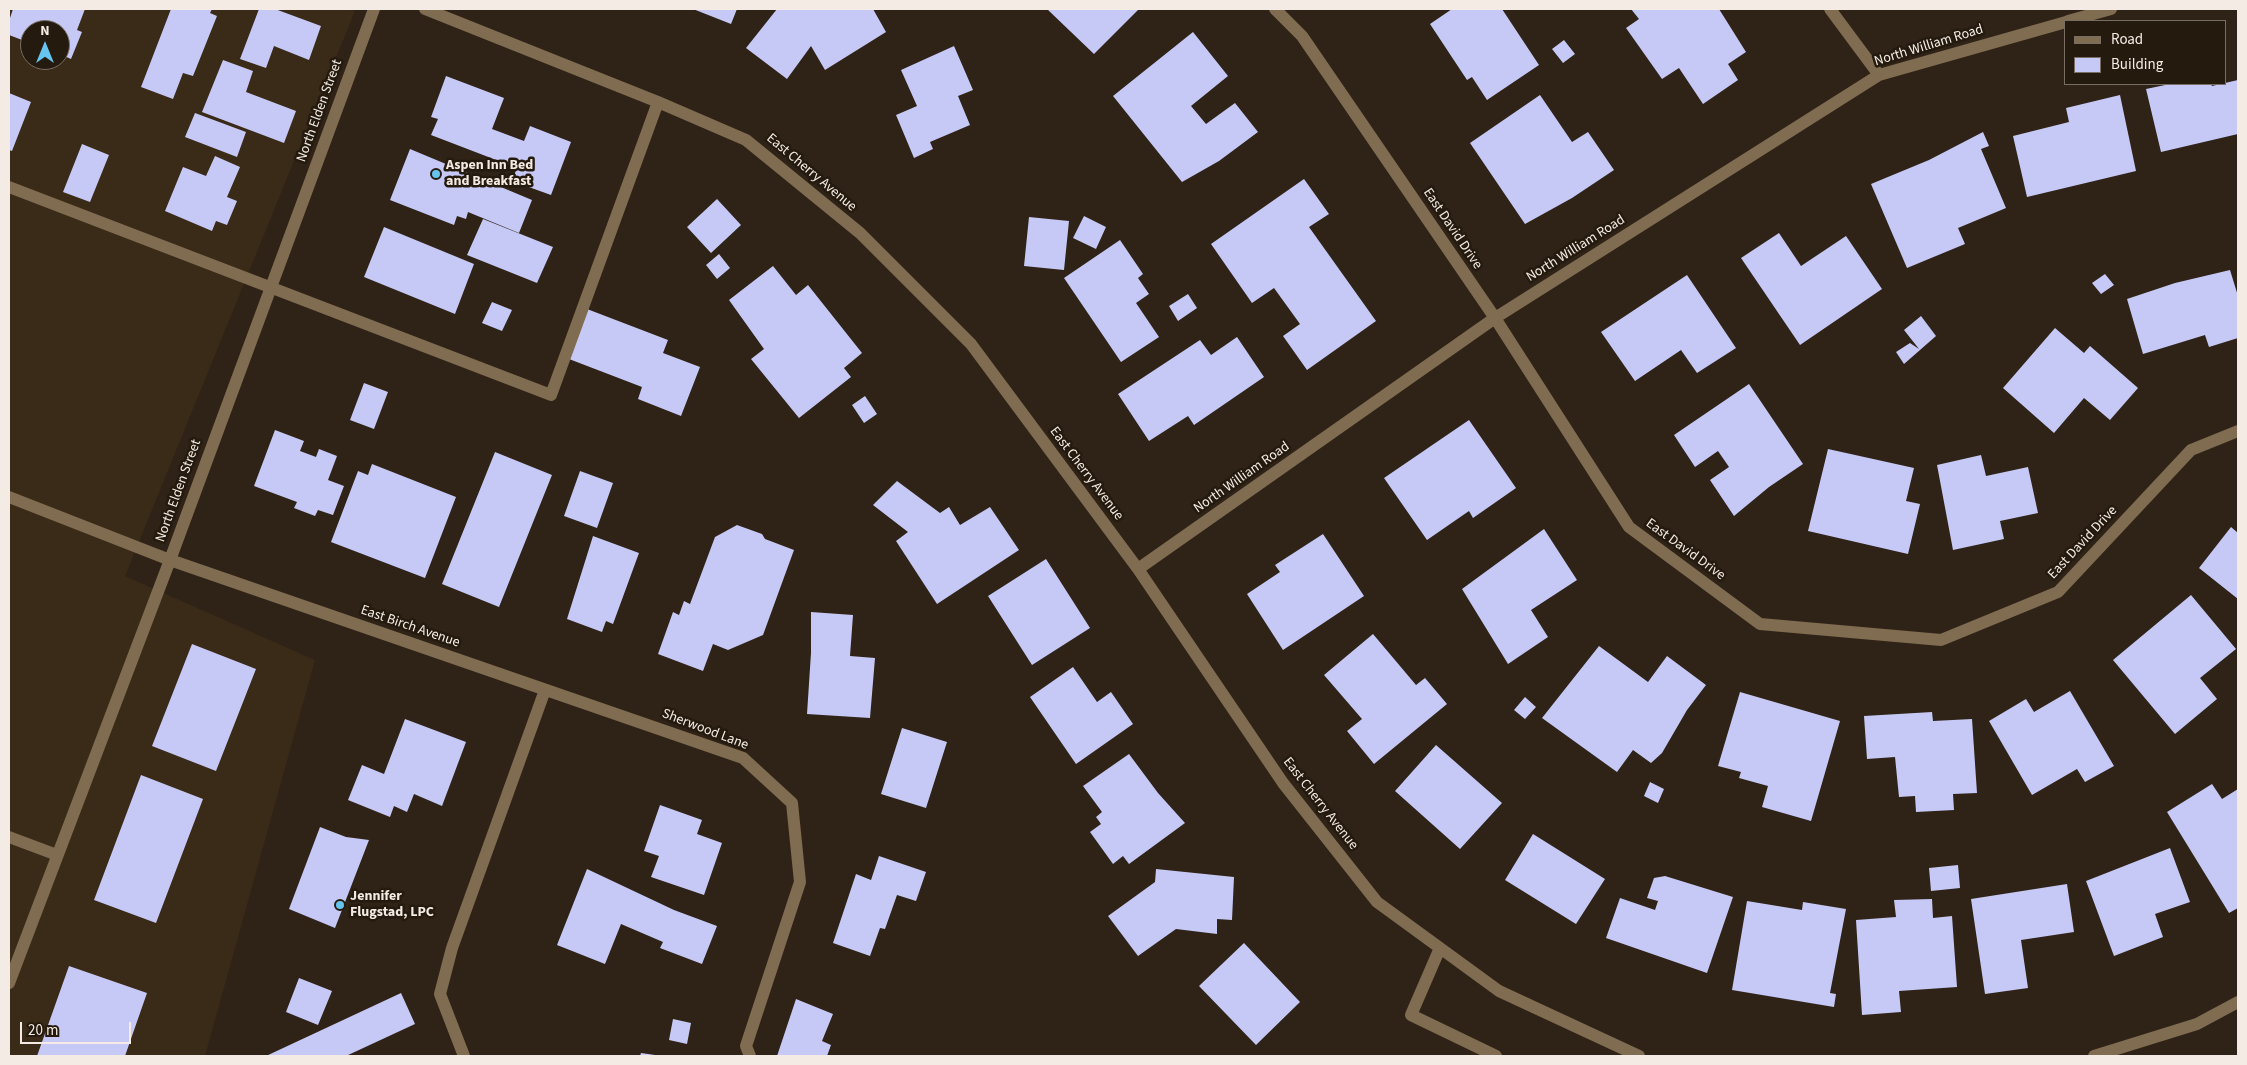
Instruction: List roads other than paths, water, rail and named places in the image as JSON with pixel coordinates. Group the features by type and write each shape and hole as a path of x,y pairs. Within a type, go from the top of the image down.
{"street":[{"name":"North Elden Street","path":"9,983 170,560 374,9"},
{"name":"East Cherry Avenue","path":"426,9 658,102 746,140 860,234 971,344 1138,569 1283,783 1377,902 1499,991 1638,1056"},
{"name":"East David Drive","path":"1275,9 1302,36 1494,318 1629,527 1760,624 1941,640 2058,592 2191,450 2238,431"},
{"path":"1830,9 1879,75"},
{"name":"North William Road","path":"2074,20 2112,9"},
{"name":"North William Road","path":"1138,569 1494,318 1879,75 2064,23"},
{"path":"9,187 550,396 658,102"},
{"name":"East Birch Avenue","path":"9,497 170,560 546,690"},
{"path":"464,1056 440,994 452,948 546,690"},
{"name":"Sherwood Lane","path":"546,690 743,758 792,803 800,882 746,1046 750,1056"},
{"path":"9,837 57,855"},
{"path":"1440,948 1411,1015 1496,1056"},
{"path":"2094,1056 2197,1024 2238,1002"}],"place":[{"name":"Aspen Inn Bed and Breakfast","path":"436,174"},
{"name":"Jennifer Flugstad, LPC","path":"340,905"}]}
